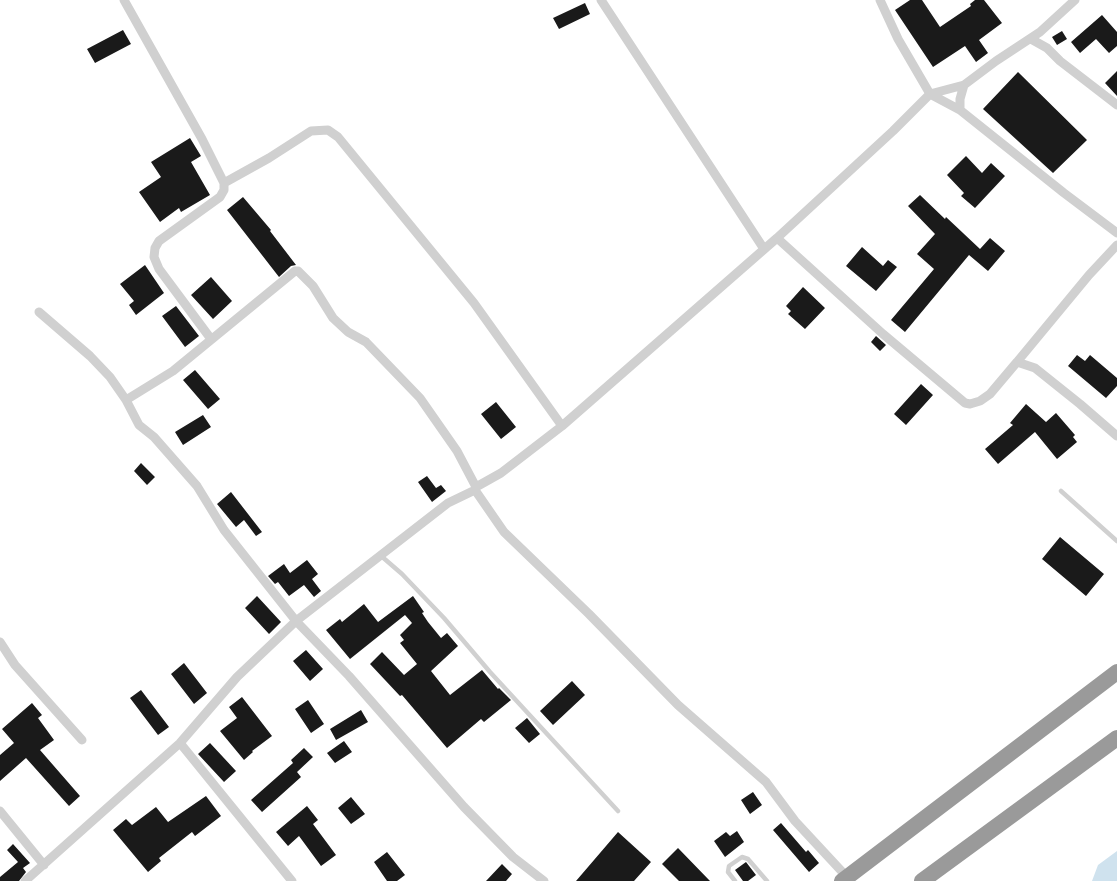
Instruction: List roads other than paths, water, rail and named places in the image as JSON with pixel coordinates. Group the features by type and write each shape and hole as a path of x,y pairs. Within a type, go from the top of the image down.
{"highway":[{"path":"844,879 1117,672"},
{"path":"922,881 1117,738"}],"street":[{"path":"124,0 199,132 224,183 224,190 220,197 159,241 155,248 154,257 159,269 211,339"},
{"path":"601,0 764,249"},
{"path":"880,0 898,39 930,94 960,110 1064,193 1117,232"},
{"path":"25,881 180,743 237,677 296,621 448,503 502,473 562,426 777,238 893,131 930,94 964,85 996,61 1031,39 1075,0"},
{"path":"1031,39 1048,48 1060,61 1117,105"},
{"path":"960,110 960,99 964,85"},
{"path":"224,183 269,158 311,131 328,130 338,137 474,303 562,426"},
{"path":"777,238 883,334 965,403 970,404 980,401 990,394 1089,275 1117,245"},
{"path":"126,400 172,371 295,271 301,271 313,286 333,318 348,332 366,342 420,398 457,451 476,488 504,532 589,614 678,705 766,782 795,821 844,879"},
{"path":"39,312 90,356 110,377 126,400 139,425 154,437 198,486 224,530 296,621 349,676 464,807 513,857 544,881"},
{"path":"1018,362 1035,368 1117,436"},
{"path":"0,642 15,665 82,740"},
{"path":"180,743 292,881"},
{"path":"0,811 44,865"}],"lane":[{"path":"1060,491 1117,541"},
{"path":"380,555 402,574 444,618 490,672 618,811"},
{"path":"735,881 728,872 729,866 742,856 748,860 767,881"}],"water":[{"path":"1117,851 1117,881 1092,881 1098,865"}]}
